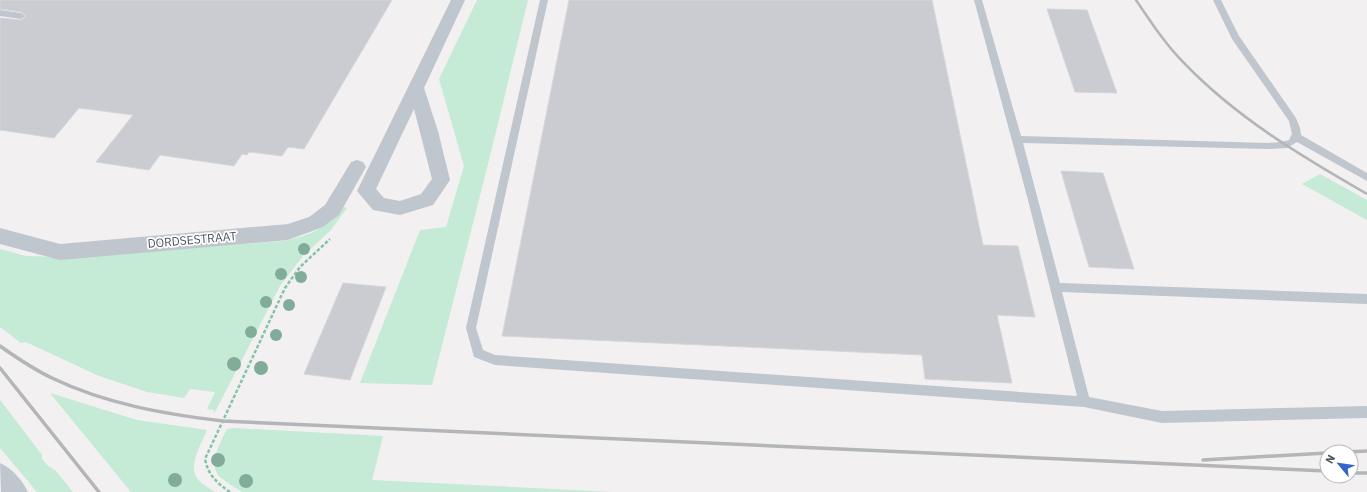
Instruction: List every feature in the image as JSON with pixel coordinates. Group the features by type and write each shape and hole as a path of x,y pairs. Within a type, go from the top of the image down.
{"street":[{"path":"415,87 429,131 441,180 427,200 400,208 379,205 366,191 415,87 458,0"},
{"name":"DORDSESTRAAT","path":"0,236 60,252 288,232 316,222 332,210 357,167"},
{"path":"0,474 16,492"}],"lane":[{"path":"544,0 471,328 478,353 495,360 1084,402 1162,417 1367,412"},
{"path":"978,0 1017,139 1056,287 1084,402"},
{"path":"1017,139 1285,146 1292,142 1296,137 1296,127 1293,120 1235,37 1217,0"},
{"path":"0,13 21,16"},
{"path":"1296,137 1367,177"},
{"path":"1056,287 1367,299"}],"path":[{"path":"230,492 211,478 207,471 205,459 285,288 300,267 334,235"}],"green space":[{"path":"477,0 528,0 432,385 360,383 420,230 446,227 464,166 439,79"},
{"path":"1320,174 1367,200 1367,220 1302,184"},
{"path":"344,207 347,208 331,230 303,256 280,286 215,412 213,413 214,410 207,409 215,392 190,389 184,398 147,392 99,376 26,342 21,343 0,327 0,249 26,256 58,257 283,241 301,237 317,230 332,220"},
{"path":"50,393 137,420 207,430 197,454 194,466 197,478 205,486 215,492 131,492"},
{"path":"0,400 42,455 42,459 47,465 56,471 73,492 37,492 0,448"},
{"path":"234,428 383,436 372,480 613,492 242,492 219,476 215,465 217,452 227,429"}],"building":[{"path":"0,0 392,0 304,149 288,147 282,156 249,152 247,155 242,154 234,166 160,155 149,170 96,162 133,115 79,108 54,138 0,130 0,18 21,20 26,16 21,12 0,9"},
{"path":"569,0 932,0 983,245 1018,246 1035,317 997,315 1012,383 925,379 922,355 502,336"},
{"path":"1047,9 1087,10 1117,93 1075,92"},
{"path":"1061,171 1103,173 1134,269 1089,267"},
{"path":"343,283 386,287 350,380 304,374"}],"railway":[{"path":"1136,0 1158,33 1177,56 1204,83 1248,119 1271,135 1367,194"},
{"path":"0,346 45,375 93,395 136,407 223,421 1319,471"},
{"path":"0,368 99,492"},
{"path":"1359,451 1367,451"},
{"path":"1203,460 1319,453"},
{"path":"1359,473 1367,473"}]}
